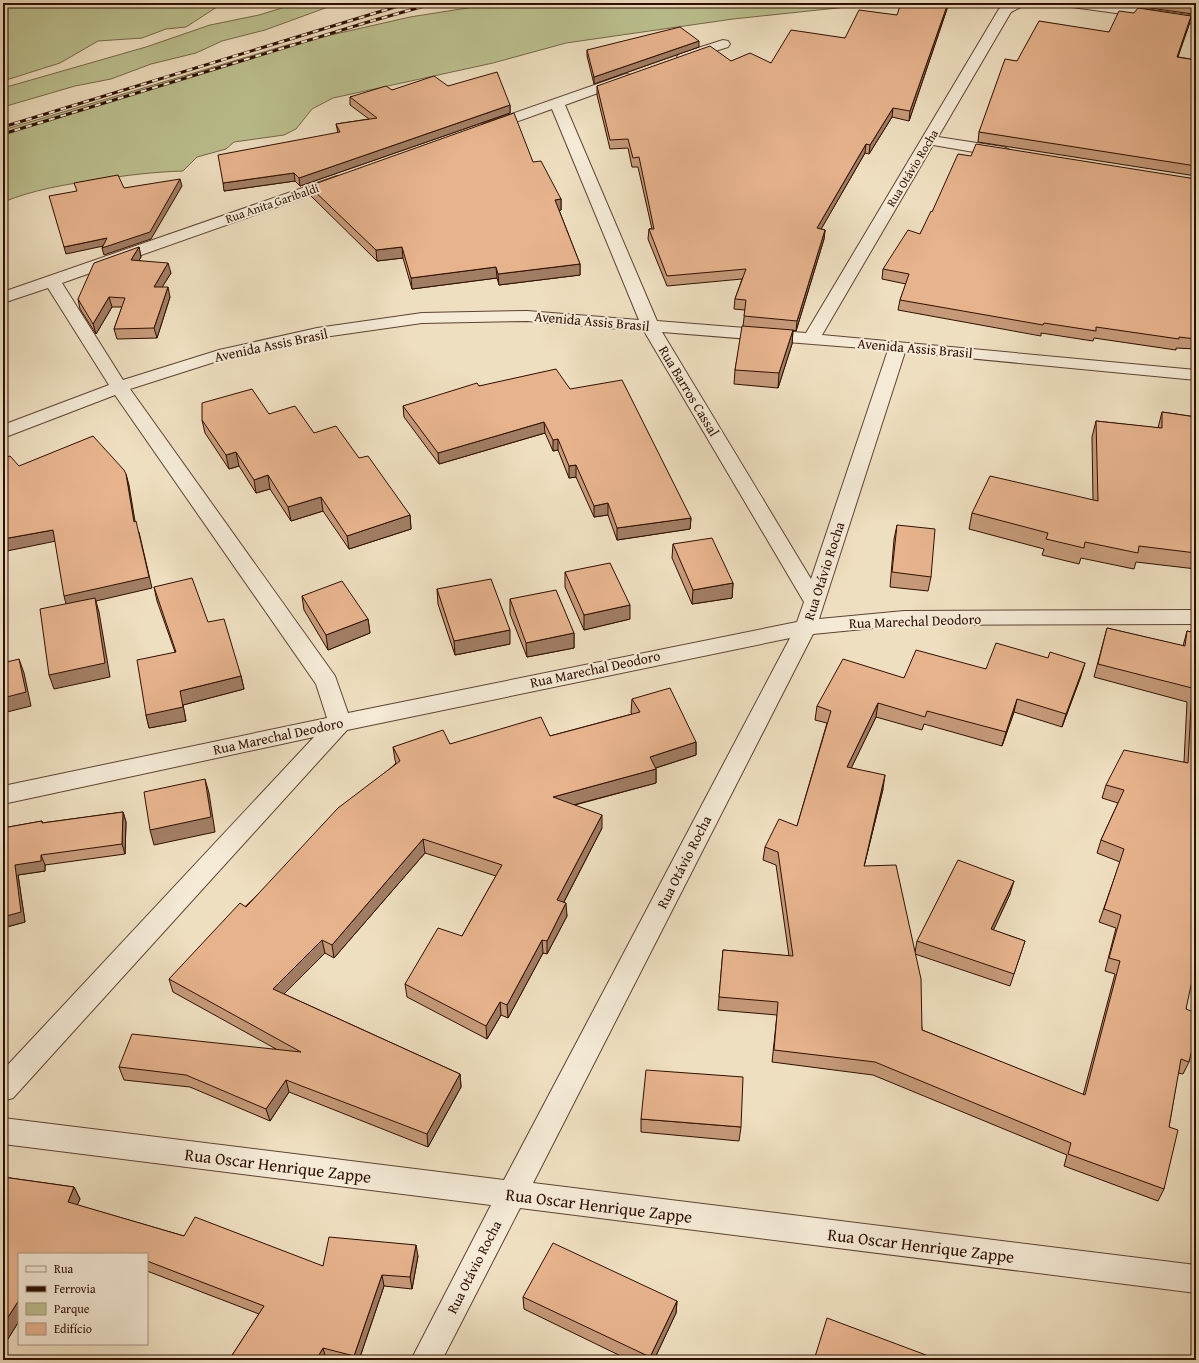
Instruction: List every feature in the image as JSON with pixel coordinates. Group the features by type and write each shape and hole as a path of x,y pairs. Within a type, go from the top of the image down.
{"street":[{"name":"Rua Otávio Rocha","path":"811,339 1006,9 1018,3"},
{"path":"1072,3 1196,20"},
{"path":"670,62 723,44"},
{"path":"476,132 640,73"},
{"name":"Rua Barros Cassal","path":"558,103 650,326 814,601"},
{"path":"928,140 1020,155"},
{"name":"Rua Anita Garibaldi","path":"3,298 349,176"},
{"path":"3,1090 340,723 327,682 119,387 52,281"},
{"name":"Avenida Assis Brasil","path":"3,432 119,387 219,355 317,333 422,318 527,316 898,346 1196,375"},
{"name":"Rua Otávio Rocha","path":"426,1360 806,627 898,346"},
{"name":"Rua Marechal Deodoro","path":"3,795 340,723 806,627 904,618 1196,617"},
{"name":"Rua Oscar Henrique Zappe","path":"3,1131 1196,1279"}],"green space":[{"path":"3,3 223,3 186,27 166,29 142,38 98,41 60,63 3,81"},
{"path":"298,3 339,3 265,30 222,41 196,53 151,64 111,79 75,86 3,107 3,88 146,47 210,25 259,15"},
{"path":"499,3 885,3 733,19 566,43 493,63 333,98 312,109 296,129 284,135 234,142 226,149 197,157 183,171 140,174 74,183 38,191 3,202 3,130 287,45 410,17"}],"building":[{"path":"901,3 948,3 910,111 893,108 870,145 866,144 817,228 825,230 797,321 744,316 746,300 735,299 746,269 667,276 649,229 654,229 639,157 633,158 628,139 610,140 597,86 710,46 731,61 750,53 771,63 791,30 845,38 859,10 897,15"},
{"path":"1159,3 1196,3 1194,8"},
{"path":"1138,8 1191,16 1177,57 1196,60 1196,166 979,132 1005,59 1017,61 1039,21 1109,32 1119,11 1134,13"},
{"path":"680,27 699,41 594,77 587,50"},
{"path":"497,72 510,105 299,178 294,173 223,183 218,155 340,132 336,124 377,118 350,97 386,86 392,90 434,76 448,86"},
{"path":"514,113 533,162 541,161 561,199 555,200 580,264 498,274 496,267 411,278 402,247 376,250 309,186"},
{"path":"976,144 1196,179 1196,339 1179,337 1179,339 1096,327 1096,331 1044,323 1043,325 900,300 909,274 883,269 908,230 920,234 931,211 932,212 958,154 971,156"},
{"path":"118,175 124,188 180,179 150,232 102,248 107,238 64,247 49,196 77,191 74,183"},
{"path":"139,247 131,260 168,263 154,287 168,287 154,328 114,329 125,298 109,297 93,324 78,299 94,263"},
{"path":"742,326 793,330 779,373 735,370"},
{"path":"556,369 570,389 622,380 691,518 617,528 608,503 594,506 576,465 569,466 558,439 553,440 544,422 438,453 403,406 477,383 479,386"},
{"path":"252,389 269,414 295,406 314,433 336,426 359,458 368,456 410,515 347,536 321,497 288,507 268,475 254,480 236,452 226,455 202,420 202,403"},
{"path":"1162,412 1196,417 1196,553 1139,546 1138,553 1085,542 1084,548 1046,539 1048,533 972,513 990,476 1098,501 1096,421 1162,428"},
{"path":"93,436 126,474 134,522 136,521 149,577 64,596 53,530 3,539 3,459 10,456 19,466"},
{"path":"897,525 935,529 931,577 892,572"},
{"path":"712,538 733,583 693,590 673,544"},
{"path":"610,563 630,605 584,615 565,572"},
{"path":"192,578 208,622 224,619 241,676 180,691 183,707 146,715 137,660 176,652 154,587"},
{"path":"491,579 510,630 454,641 437,589"},
{"path":"342,581 368,619 326,635 302,596"},
{"path":"556,590 574,633 526,643 510,599"},
{"path":"95,598 105,663 49,675 40,609"},
{"path":"1107,628 1185,646 1187,631 1196,633 1196,877 1191,890 1196,891 1196,962 1186,1009 1196,1013 1196,1032 1189,1062 1181,1059 1169,1127 1178,1130 1164,1189 1068,1154 1071,1143 875,1062 774,1050 778,1002 719,997 723,950 793,956 778,852 765,847 779,819 797,826 831,711 817,706 843,659 904,678 916,650 986,669 996,643 1048,658 1050,652 1085,663 1066,714 1017,699 1006,732 927,711 925,717 878,703 847,767 885,775 864,866 896,865 921,979 922,1030 1085,1095 1120,961 1109,958 1121,915 1104,909 1124,849 1101,840 1124,790 1106,785 1124,750 1188,763 1192,688 1098,664"},
{"path":"19,659 26,692 3,698 3,663"},
{"path":"670,688 696,742 650,757 656,769 553,797 602,815 557,900 566,903 547,941 542,940 507,1005 500,1002 486,1026 405,984 438,928 462,936 502,865 423,839 332,945 322,940 273,989 460,1074 427,1134 286,1080 266,1109 186,1075 119,1067 132,1034 301,1052 169,979 240,903 246,907 338,808 400,761 393,747 443,730 450,744 541,717 550,736 640,712 632,699"},
{"path":"205,779 211,817 150,830 144,792"},
{"path":"123,812 122,844 41,855 41,861 15,865 21,912 3,917 3,828 42,821 42,823"},
{"path":"958,860 1014,881 991,929 1025,941 1014,974 917,941"},
{"path":"646,1070 743,1077 741,1127 641,1119"},
{"path":"3,1177 74,1187 68,1202 184,1236 195,1217 323,1266 329,1237 416,1245 410,1277 382,1275 354,1356 323,1348 316,1360 229,1360 264,1306 148,1261 148,1253 18,1253 18,1302 3,1325"},
{"path":"553,1243 677,1301 650,1357 523,1297"},
{"path":"827,1318 926,1355 925,1360 814,1360"}],"railway":[{"path":"3,127 408,3"},
{"path":"3,134 368,22 435,3"}]}
